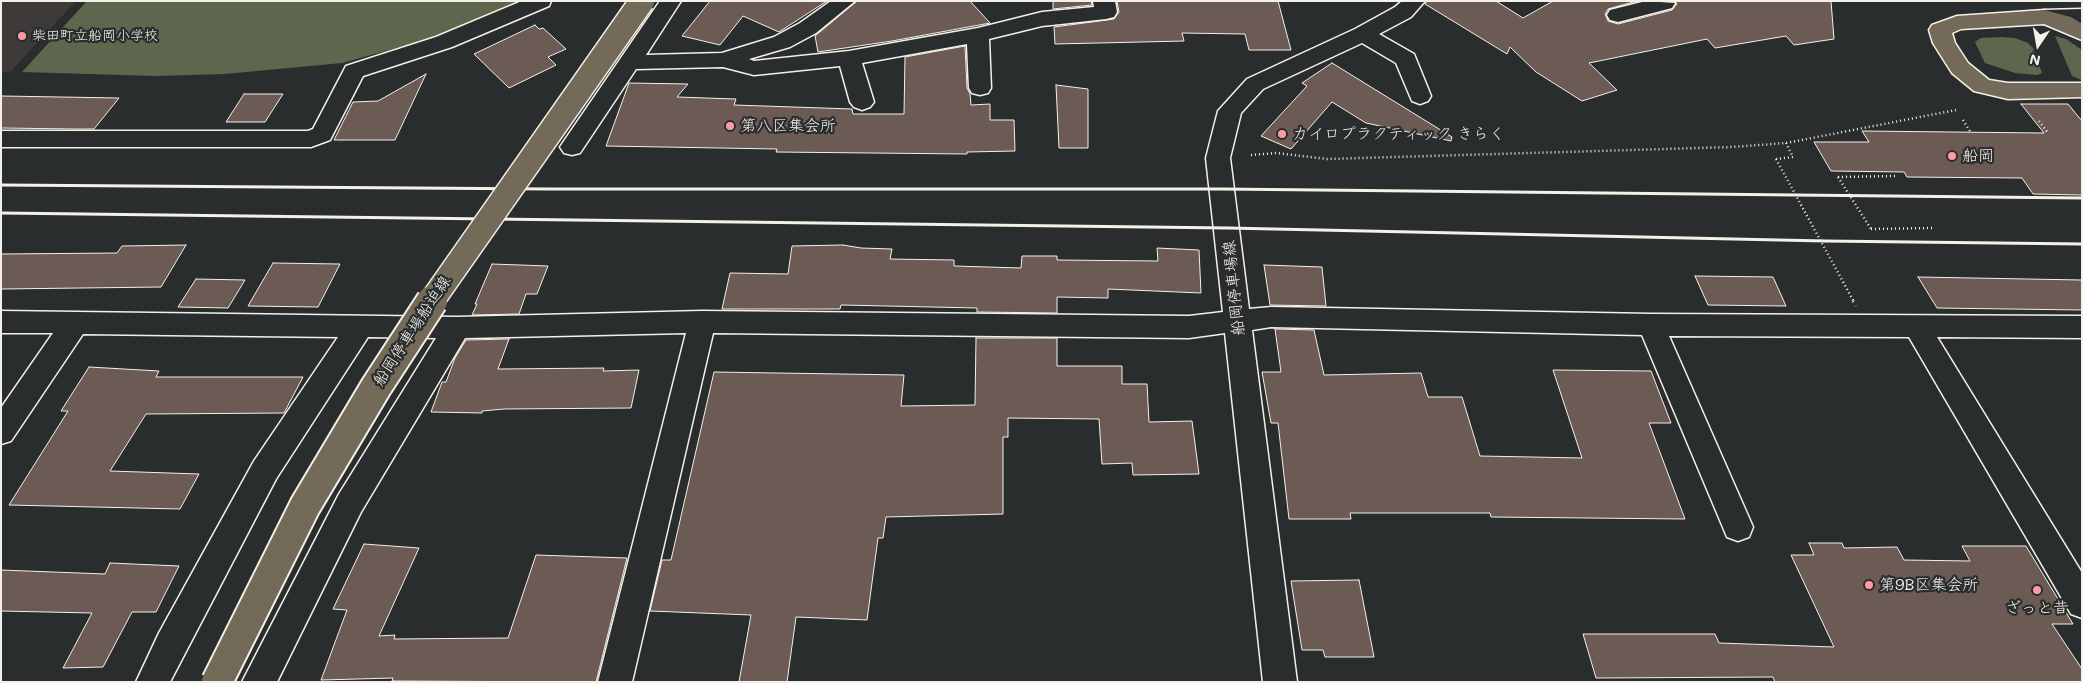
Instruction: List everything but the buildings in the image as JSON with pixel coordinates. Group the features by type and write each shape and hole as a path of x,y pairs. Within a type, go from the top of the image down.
{"main road":[{"name":"船岡停車場船迫線","path":"217,682 305,506 376,387 461,257 642,1"},
{"path":"2082,33 2040,9 1957,22 1940,30 1944,43 1960,68 1982,86 2008,91 2082,90"}],"street":[{"path":"1,139 311,139 322,134 354,71 444,42 541,1"},
{"path":"572,147 671,1"},
{"path":"723,60 782,42 808,28 845,1"},
{"path":"630,62 723,60 754,68 850,58 978,35 1042,19 1106,12 1104,1"},
{"name":"船岡停車場線","path":"1280,682 1218,158 1230,111 1255,84 1362,34 1403,12 1415,1"},
{"path":"1618,15 1664,3 1662,1"},
{"path":"2040,9 2082,16"},
{"path":"1362,34 1406,59 1420,96"},
{"path":"978,35 980,88"},
{"path":"850,58 862,102"},
{"path":"1,322 457,328 702,322 1189,327 1271,317 1651,325 2082,326"},
{"path":"1,432 76,322"},
{"path":"616,682 702,322"},
{"path":"1651,325 1738,527"},
{"path":"153,682 171,644 265,470 360,327"},
{"path":"1917,327 2082,603"},
{"path":"258,682 350,503 457,328"}],"path":[{"path":"1218,158 1276,153 1327,159 1609,149 1732,147 1786,143 1956,110"},
{"path":"1963,120 1971,132"},
{"path":"2039,121 2048,133"},
{"path":"1786,143 1793,157 1776,159 1856,306"},
{"path":"1896,176 1838,177 1871,229 1933,228"}],"shaded area":[{"name":"柴田町立船岡小学校","path":"1,1 76,1 11,71 1,72"}],"green space":[{"path":"87,1 519,1 437,37 342,63 225,74 155,76 22,72"},
{"path":"2055,36 2066,39 2082,50 2082,80 2072,76"},
{"path":"1981,38 2015,38 2028,43 2033,48 2042,73 2037,75 2015,73 1985,63 1975,42"}],"railway":[{"path":"1,185 549,189 1222,189 2082,198"},
{"path":"1,213 1228,228 1825,241 2082,244"}],"place":[{"name":"柴田町立船岡小学校","path":"22,36"},
{"name":"第八区集会所","path":"730,126"},
{"name":"カイロプラクティック きらく","path":"1282,134"},
{"name":"船岡","path":"1952,156"},
{"name":"第9B区集会所","path":"1869,585"},
{"name":"ざっと昔","path":"2037,590"}]}
